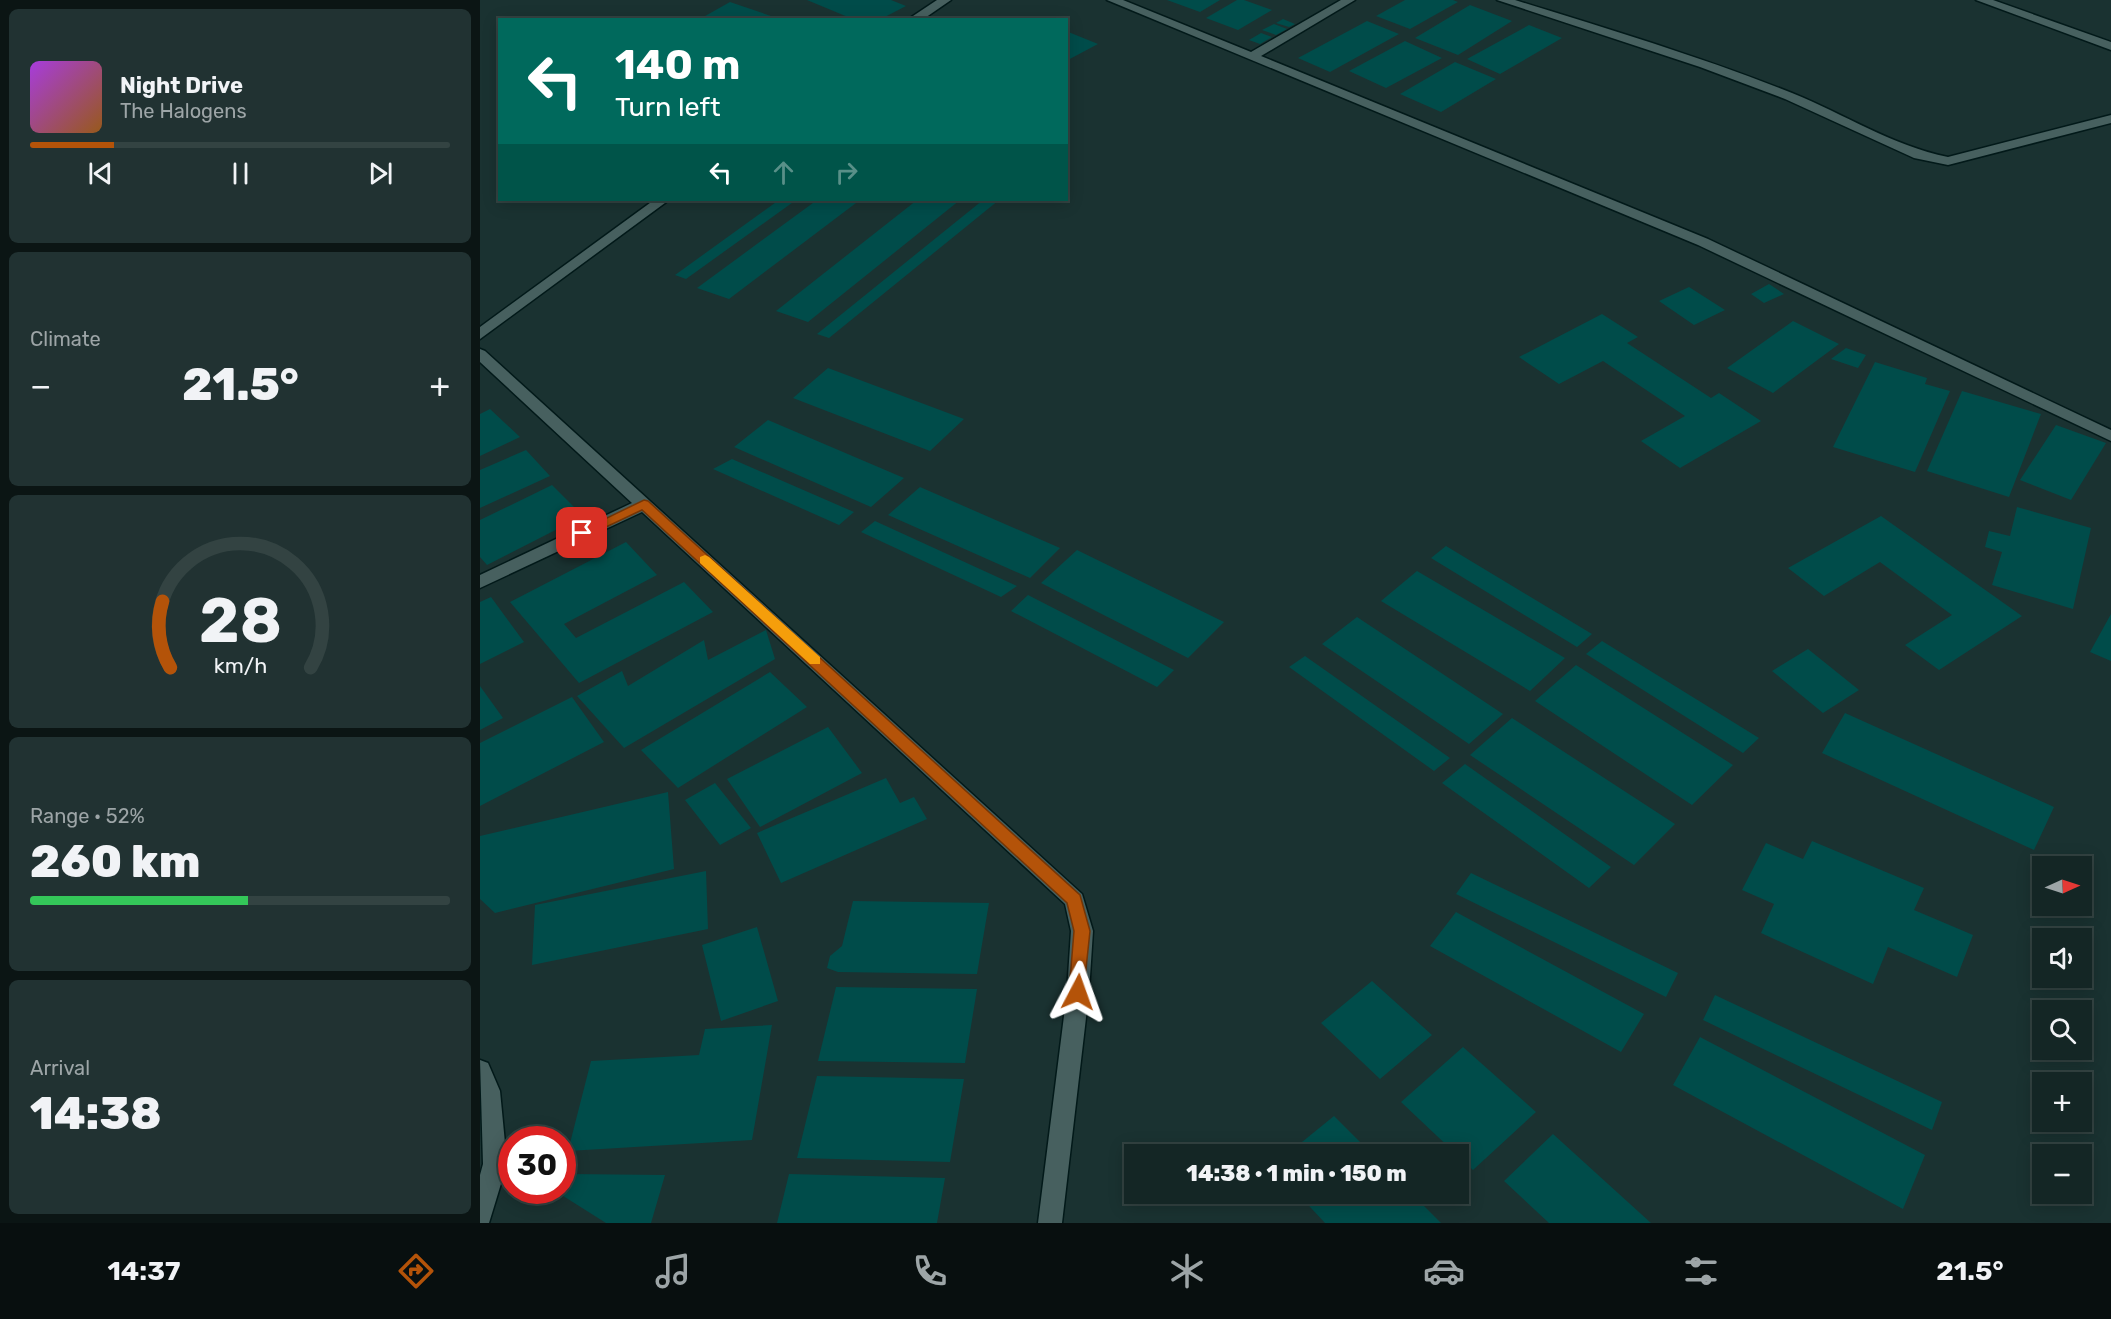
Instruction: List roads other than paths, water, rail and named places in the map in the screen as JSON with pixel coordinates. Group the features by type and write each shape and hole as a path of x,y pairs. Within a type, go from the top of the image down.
{"street":[{"path":"916,18 945,0"},
{"path":"1113,0 1703,242 2111,435"},
{"path":"1253,56 1349,0"},
{"path":"1503,0 1715,68 1818,108 1918,155 1948,161 2111,119"},
{"path":"1982,0 2111,46"},
{"path":"480,334 661,201"},
{"path":"480,354 1075,900 1082,931 1078,992 1050,1223"},
{"path":"480,582 644,504"},
{"path":"480,1070 489,1091 495,1164 480,1215"}]}
